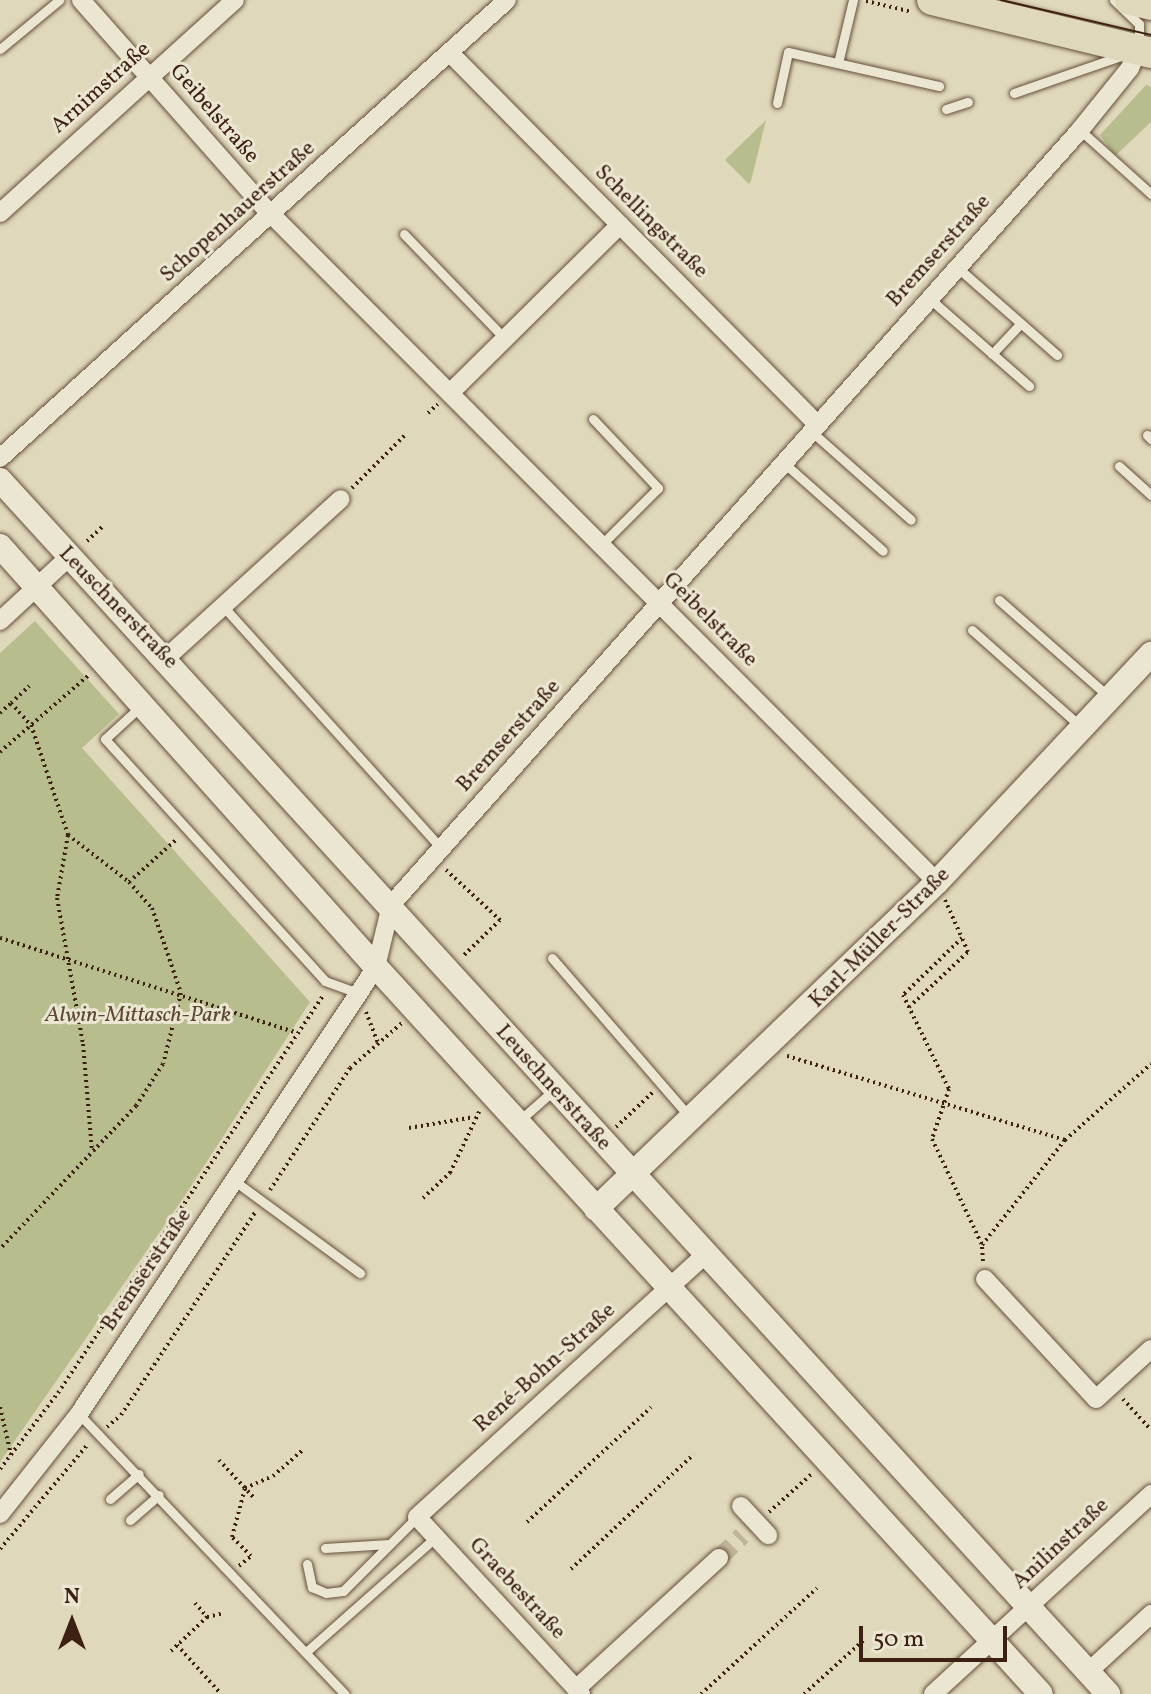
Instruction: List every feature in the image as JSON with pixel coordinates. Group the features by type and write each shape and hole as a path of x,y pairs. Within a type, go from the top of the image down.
{"main road":[{"path":"932,0 1145,51"},
{"path":"1130,0 1151,5"}],"street":[{"name":"Geibelstraße","path":"81,0 272,215 937,882"},
{"name":"Arnimstraße","path":"0,213 235,0"},
{"name":"Schopenhauerstraße","path":"0,458 507,0"},
{"name":"Bremserstraße","path":"0,1514 79,1414 376,967 391,905 1080,130 1145,51"},
{"name":"Schellingstraße","path":"450,53 814,428"},
{"path":"450,393 620,225"},
{"name":"Leuschnerstraße","path":"0,480 78,549 166,658 554,1090 1108,1694"},
{"path":"166,658 341,499"},
{"name":"Leuschnerstraße","path":"0,546 376,967 1041,1694"},
{"path":"0,621 78,549"},
{"name":"Karl-Müller-Straße","path":"596,1209 767,1050 937,882 1151,654"},
{"name":"René-Bohn-Straße","path":"417,1517 705,1255"},
{"path":"985,1279 1096,1399 1151,1349"},
{"name":"Anilinstraße","path":"933,1694 1151,1494"},
{"path":"741,1506 762,1529 742,1536"},
{"name":"Graebestraße","path":"417,1517 579,1691"},
{"path":"579,1691 719,1558"},
{"path":"1088,1672 1151,1614"}],"lane":[{"path":"0,49 59,0"},
{"path":"838,63 853,0"},
{"path":"1014,93 1082,74 1145,51 1139,24 1114,0"},
{"path":"777,103 788,52 939,86"},
{"path":"946,109 968,102"},
{"path":"1080,130 1151,194"},
{"path":"404,234 505,339"},
{"path":"957,267 1057,355"},
{"path":"930,299 1029,386"},
{"path":"992,354 1021,323"},
{"path":"593,419 658,488 601,545"},
{"path":"814,428 911,520"},
{"path":"784,463 883,551"},
{"path":"1119,466 1151,495"},
{"path":"999,600 1110,698"},
{"path":"223,606 437,853"},
{"path":"972,630 1082,728"},
{"path":"142,705 105,739 331,983 358,993"},
{"path":"552,958 693,1120"},
{"path":"517,1122 554,1090"},
{"path":"236,1182 264,1199 360,1273"},
{"path":"79,1414 101,1432 345,1694"},
{"path":"110,1499 139,1474"},
{"path":"130,1520 159,1495"},
{"path":"307,1564 312,1587 326,1593 343,1591 417,1517"},
{"path":"306,1652 436,1537"},
{"path":"325,1548 389,1544"}],"path":[{"path":"341,499 407,433"},
{"path":"78,549 103,526"},
{"path":"0,752 104,663"},
{"path":"0,713 29,686"},
{"path":"11,703 31,725 68,835 57,898 64,956 83,1044 92,1152"},
{"path":"129,882 187,830"},
{"path":"0,1249 136,1106 163,1064 181,993 152,908 129,882 68,835"},
{"path":"437,853 500,920 448,969"},
{"path":"909,1007 968,952 937,882"},
{"path":"0,938 296,1032"},
{"path":"962,938 903,995 949,1089 932,1139 982,1245 985,1279"},
{"path":"0,1469 331,983"},
{"path":"358,993 378,1043"},
{"path":"0,1549 101,1432 121,1415 350,1068 416,1011"},
{"path":"767,1050 1065,1140"},
{"path":"982,1245 1065,1140 1151,1064"},
{"path":"600,1141 661,1085"},
{"path":"409,1128 474,1117 450,1173 423,1198"},
{"path":"1111,1386 1151,1430"},
{"path":"0,1407 11,1456"},
{"path":"527,1522 651,1407"},
{"path":"245,1488 273,1476 304,1449"},
{"path":"571,1569 694,1454"},
{"path":"219,1460 256,1500"},
{"path":"762,1529 827,1461"},
{"path":"245,1488 232,1537 251,1556"},
{"path":"701,1694 817,1588"},
{"path":"195,1603 207,1617"},
{"path":"171,1651 207,1617 224,1613"},
{"path":"804,1694 864,1640"},
{"path":"177,1645 221,1694"}],"green space":[{"path":"1146,85 1151,87 1151,122 1115,156 1100,135"},
{"path":"766,120 751,181 749,184 725,160"},
{"name":"Alwin-Mittasch-Park","path":"35,621 119,714 82,748 310,1002 182,1200 0,1462 0,653"}],"tunnel":[{"path":"719,1558 742,1536"}],"tram line":[{"path":"1001,0 1151,35"}]}
